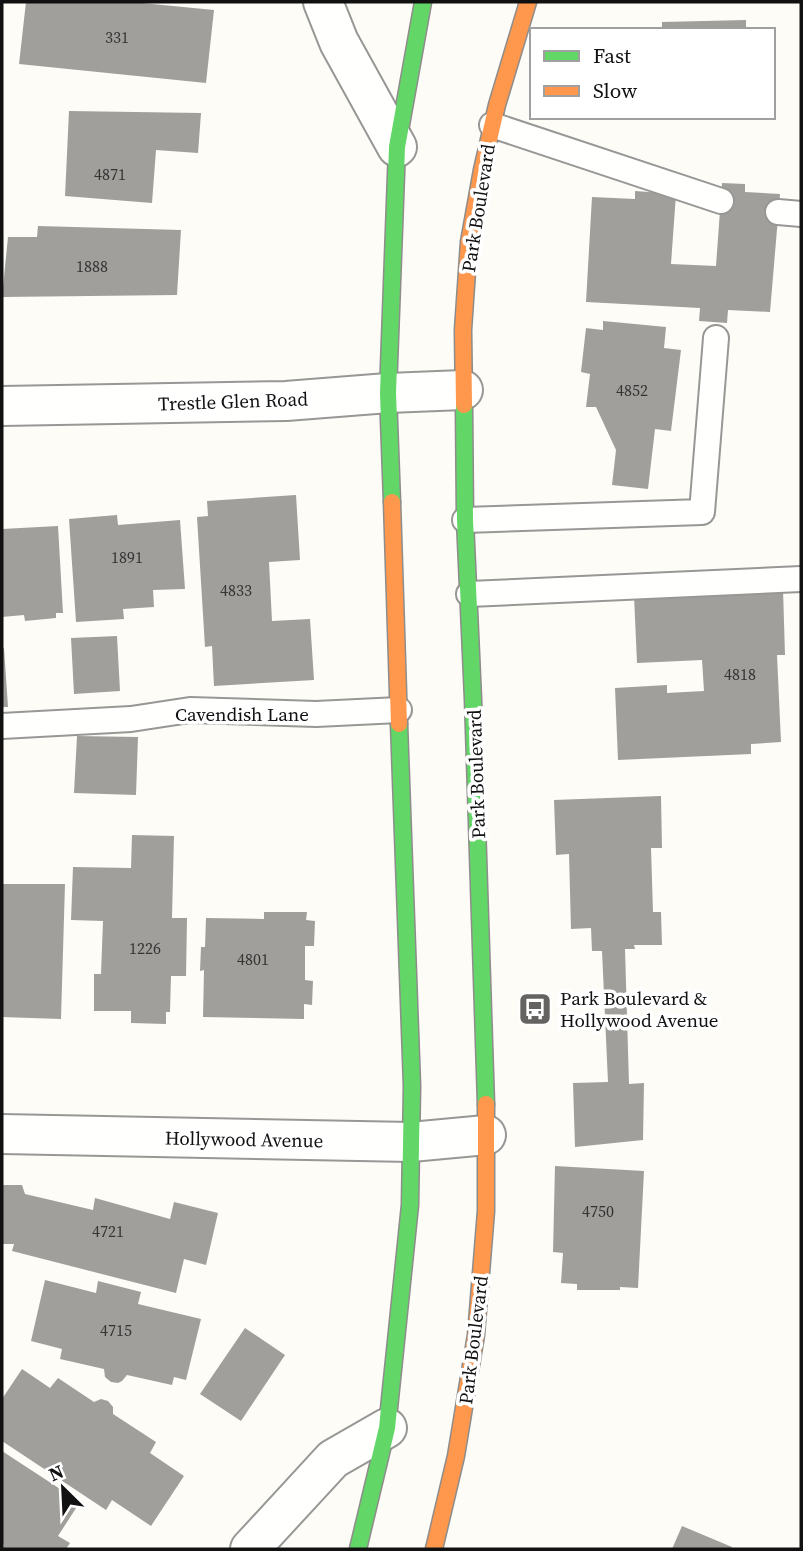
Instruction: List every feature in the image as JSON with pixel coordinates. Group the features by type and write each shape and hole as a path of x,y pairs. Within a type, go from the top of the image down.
{"main road":[{"path":"358,1549 365,1529 387,1427 411,1205 411,1072 387,393 397,147 423,2"},
{"name":"Park Boulevard","path":"435,1549 457,1456 476,1335 486,1211 486,1059 465,520 463,330 469,242 482,170 492,125 528,2"}],"street":[{"path":"323,2 339,42 397,147"},
{"name":"Trestle Glen Road","path":"2,406 286,401 463,390"},
{"name":"Hollywood Avenue","path":"2,1134 411,1142 486,1135"},
{"path":"250,1549 332,1459 387,1427"}],"lane":[{"path":"492,125 721,201"},
{"path":"465,520 702,512 716,338"},
{"path":"469,594 801,579"},
{"name":"Cavendish Lane","path":"2,726 131,719 190,710 316,714 399,710"}],"building":[{"path":"26,2 132,2 214,10 206,83 19,64"},
{"path":"746,20 746,28 662,28 662,22"},
{"path":"69,111 201,113 198,153 156,150 152,203 65,196"},
{"path":"722,183 745,184 745,192 780,194 770,312 728,310 727,323 699,321 700,308 586,302 592,197 635,199 635,191 676,194 671,264 716,266"},
{"path":"38,226 181,230 177,295 2,297 8,237 37,237"},
{"path":"603,321 666,327 664,348 681,350 671,431 655,429 648,489 612,485 616,450 596,407 586,407 590,374 581,372 586,328 603,330"},
{"path":"296,495 300,560 269,562 272,621 310,619 314,680 214,686 212,646 205,647 197,517 208,516 207,501"},
{"path":"117,515 118,525 180,520 185,589 153,590 154,607 123,609 124,619 76,622 69,519"},
{"path":"58,526 63,613 56,613 56,618 25,621 24,615 2,617 2,529"},
{"path":"783,589 785,655 777,655 781,742 751,744 751,754 618,760 615,688 667,685 667,693 704,691 702,660 637,663 634,596"},
{"path":"117,636 120,691 74,694 71,638"},
{"path":"4,648 8,707 2,707"},
{"path":"77,736 138,737 136,795 74,793"},
{"path":"661,796 662,848 651,848 653,912 661,912 662,945 634,945 635,949 625,949 629,1084 644,1083 643,1140 575,1147 573,1083 608,1082 602,951 592,951 591,928 571,929 569,854 556,855 554,800"},
{"path":"132,835 174,836 172,918 187,918 186,976 171,976 170,1012 166,1012 166,1024 131,1023 131,1011 94,1011 94,974 101,974 103,921 71,920 73,867 131,868"},
{"path":"2,884 65,884 61,1019 2,1017"},
{"path":"264,912 307,912 306,920 315,921 314,946 305,946 305,980 313,981 312,1005 304,1004 304,1019 203,1017 204,970 200,971 201,947 205,947 206,918 264,919"},
{"path":"555,1166 644,1171 638,1288 577,1290 577,1284 561,1283 563,1253 553,1252"},
{"path":"2,1185 22,1185 25,1194 93,1210 95,1198 170,1219 174,1202 218,1213 206,1265 184,1259 176,1293 12,1251 14,1244 2,1244"},
{"path":"45,1280 96,1293 98,1281 141,1292 138,1304 201,1319 186,1380 174,1377 172,1385 127,1375 118,1383 111,1382 105,1377 104,1369 60,1359 62,1349 31,1341"},
{"path":"245,1328 285,1355 241,1421 200,1394"},
{"path":"22,1369 50,1388 58,1378 94,1402 101,1399 108,1401 113,1407 113,1414 156,1442 150,1453 184,1476 151,1526 112,1500 106,1510 2,1441 2,1399"},
{"path":"2,1451 80,1502 58,1536 70,1543 66,1549 2,1549"},
{"path":"682,1526 732,1547 672,1549"}],"traffic: fast":[{"path":"392,502 388,393 397,147 423,2"},
{"path":"464,405 465,520 486,1104"},
{"path":"358,1549 387,1428 410,1205 412,1086 399,724"}],"traffic: slow":[{"path":"464,405 463,330 469,242 497,105 528,2"},
{"path":"392,502 399,724"},
{"path":"434,1549 456,1456 476,1335 486,1211 486,1104"}],"place":[{"name":"Park Boulevard & Hollywood Avenue","path":"535,1009"}]}
